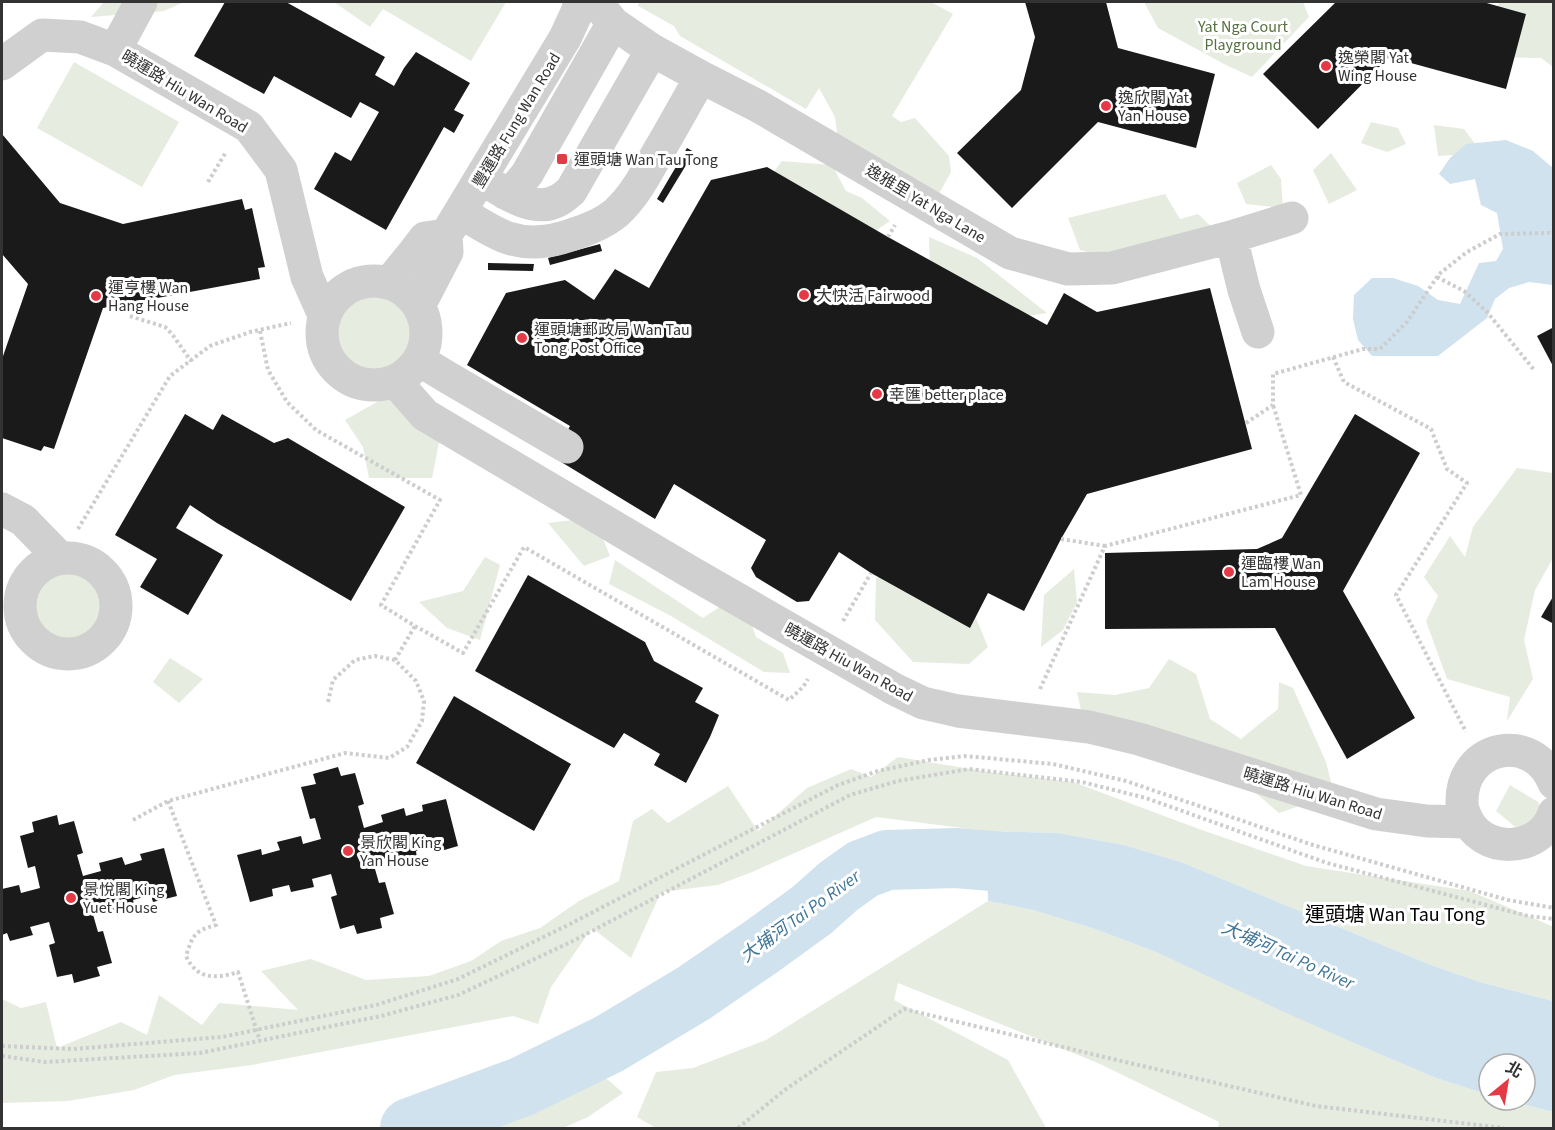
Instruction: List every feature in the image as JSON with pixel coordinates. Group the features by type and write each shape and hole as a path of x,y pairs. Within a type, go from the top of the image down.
{"street":[{"path":"115,50 141,2"},
{"name":"豐運路 Fung Wan Road","path":"418,306 447,252 453,223 493,186 565,38 578,10 579,2"},
{"path":"493,186 517,186 527,174 605,12"},
{"name":"逸雅里 Yat Nga Lane","path":"605,12 652,50 778,118 1010,253 1044,264 1068,269 1112,268 1231,237 1292,218"},
{"name":"曉運路 Hiu Wan Road","path":"2,64 42,35 80,37 115,50 249,126 281,170 307,277 324,315 321,332 324,350 332,364 345,377 360,384 378,385 395,381 425,415 894,689 923,703 958,711 1089,727 1139,739 1376,813 1427,821 1467,822"},
{"path":"493,186 522,201 537,205 557,201 570,191 652,50"},
{"path":"389,283 425,238 453,223 529,242 565,237 602,223 627,203 700,77"},
{"path":"1231,237 1244,290 1258,332"},
{"path":"324,315 332,301 343,290 357,283 373,280 389,283 402,289 414,299 424,316 425,344 419,360 395,381"},
{"path":"419,360 567,447"},
{"path":"2,509 23,520 60,558"},
{"path":"1554,783 1550,773 1539,761 1525,753 1510,750 1494,752 1480,759 1468,772 1462,788 1461,806 1467,822 1476,832 1487,840 1500,844 1515,845 1530,840 1543,831 1554,813"}],"path":[{"path":"208,182 225,153"},
{"path":"1061,539 1105,546 1301,495 1273,405 1273,374 1363,349 1380,349 1407,322 1437,277 1467,252 1500,234 1549,233 1554,235"},
{"path":"1437,277 1464,291 1487,312 1535,370"},
{"path":"60,558 170,376 210,346 250,332 324,315"},
{"path":"130,316 165,327 190,361"},
{"path":"261,331 268,370 287,402 316,430 440,500 381,605 463,653 524,547 789,700 803,687"},
{"path":"1333,357 1344,382 1431,429 1447,469 1467,483 1396,595 1480,759"},
{"path":"1246,423 1273,405"},
{"path":"1026,720 1105,546"},
{"path":"395,660 415,626"},
{"path":"133,820 168,801 345,753 389,758 407,747 422,721 424,701 416,681 395,660 375,656 355,660 333,680 328,702"},
{"path":"2,1046 73,1049 222,1037 376,1005 458,979 580,919 838,785 878,771 929,760 965,756 1053,764 1126,781 1313,845 1508,900 1554,908"},
{"path":"2,1056 45,1062 200,1053 381,1016 458,994 573,941 850,795 898,781 969,769 1082,782 1146,798 1327,863 1528,916 1553,917"},
{"path":"168,801 216,925 196,933 186,956 191,967 201,974 214,976 238,972 260,1041"},
{"path":"738,1128 786,1089 904,1009 1316,1106 1504,1128"}],"green space":[{"path":"104,2 184,2 164,11 91,17"},
{"path":"334,2 506,2 471,61 383,9 370,27"},
{"path":"639,2 931,2 953,14 892,116 901,122 915,118 949,156 951,172 935,201 842,173 835,117 819,88 806,109 680,36 674,26 638,6"},
{"name":"Yat Nga Court Playground","path":"1144,2 1303,2 1309,17 1252,77 1158,28"},
{"path":"1500,2 1553,2 1553,67 1541,58 1495,57 1479,30"},
{"path":"74,62 179,122 142,187 37,128"},
{"path":"1371,122 1398,128 1406,144 1387,152 1361,143"},
{"path":"1434,125 1464,129 1482,153 1438,156"},
{"path":"1331,153 1357,190 1329,204 1313,170"},
{"path":"782,161 832,165 846,191 862,198 890,221 868,236 767,181"},
{"path":"1271,165 1281,179 1283,208 1246,204 1237,183"},
{"path":"1165,194 1180,219 1198,214 1219,234 1148,269 1080,250 1068,218"},
{"path":"929,237 977,258 1047,313 1002,320 930,277"},
{"path":"373,293 389,296 403,305 412,319 415,335 412,351 403,365 389,374 373,377 357,374 343,365 334,351 331,335 334,319 343,305 357,296"},
{"path":"393,393 439,442 432,478 369,478 363,447 345,420"},
{"path":"1517,468 1553,473 1553,558 1535,590 1524,640 1533,679 1507,721 1510,697 1447,679 1426,621 1438,596 1424,577 1450,536 1465,557 1473,527"},
{"path":"581,519 603,539 610,556 584,566 548,523"},
{"path":"485,557 500,565 480,640 447,628 419,602 463,591"},
{"path":"615,560 703,618 721,606 750,619 756,637 783,653 790,673 764,672 671,616 609,584"},
{"path":"61,565 77,565 91,571 102,582 108,596 108,612 102,626 91,637 77,643 61,643 47,637 36,626 30,612 30,596 36,582 47,571"},
{"path":"911,566 971,606 988,647 969,664 913,662 875,620 876,578"},
{"path":"1074,569 1077,602 1063,630 1041,647 1044,595"},
{"path":"170,658 203,679 179,703 153,682"},
{"path":"1169,659 1196,674 1210,719 1241,739 1278,709 1279,682 1293,688 1326,762 1334,794 1279,813 1231,771 1085,728 1077,692 1115,695 1149,688"},
{"path":"898,757 989,772 1073,782 1306,866 1470,891 1554,927 1553,1001 1480,982 1431,965 1181,862 1124,845 1058,833 986,831 876,817 718,885 661,892 631,958 592,928 551,987 538,1024 513,1016 252,1065 174,1075 134,1090 68,1101 2,1103 2,999 21,1008 46,1002 57,1048 121,1022 147,1035 159,995 202,1025 219,1003 298,1010 261,971 311,959 366,980 429,976 471,961 501,941 540,928 579,901 619,881 633,821 652,809 668,823 728,786 758,831 807,788 851,769 871,777"},
{"path":"1510,785 1538,802 1553,833 1541,848 1496,811"},
{"path":"988,901 1033,910 1095,929 1156,952 1363,1047 1436,1078 1477,1091 1477,1112 1537,1112 1537,1108 1553,1112 1554,1128 1218,1128 1219,1122 1098,1063 898,983 894,1000 1008,1060 1046,1128 656,1128 637,1117 656,1072 693,1068 766,1040"},
{"path":"587,1077 607,1079 623,1093 588,1117 563,1128 460,1128 497,1118 559,1086"}],"water":[{"path":"1506,140 1533,151 1553,168 1553,285 1529,282 1509,288 1495,299 1487,318 1438,356 1372,356 1358,340 1353,319 1354,295 1372,278 1393,278 1418,286 1438,300 1460,304 1479,263 1496,261 1503,249 1497,213 1481,205 1475,179 1450,184 1439,174 1450,158 1466,144"},
{"path":"986,831 1058,833 1124,845 1181,862 1431,965 1480,982 1553,1001 1553,1112 1537,1108 1537,1052 1477,1052 1477,1091 1436,1078 1363,1047 1156,952 1095,929 1033,910 988,901"}],"building":[{"path":"225,2 286,2 385,57 375,75 394,86 416,52 470,83 454,110 464,115 454,133 444,127 386,230 314,189 335,152 351,161 379,112 360,102 351,118 274,76 264,94 194,56"},
{"name":"逸欣閣 Yat Yan House","path":"1025,2 1106,2 1118,48 1215,74 1196,148 1098,122 1012,208 957,153 1021,90 1035,37"},
{"name":"逸榮閣 Yat Wing House","path":"1336,2 1483,2 1526,14 1506,89 1389,57 1318,129 1263,74"},
{"name":"運亨樓 Wan Hang House","path":"2,134 60,203 123,224 242,199 245,210 252,208 265,267 258,268 260,279 103,308 54,449 44,446 41,451 2,438 2,359 28,284 2,254"},
{"path":"687,148 694,152 663,203 657,199"},
{"name":"幸匯 better place","path":"767,167 1047,325 1064,293 1097,312 1210,288 1252,449 1087,494 1024,611 988,593 970,628 871,573 839,552 809,601 797,602 756,577 751,568 766,540 674,484 655,519 553,457 570,426 467,365 506,293 565,280 594,300 615,269 649,288 711,180"},
{"path":"600,244 602,251 550,265 548,258"},
{"path":"488,263 534,264 533,271 488,270"},
{"path":"1554,327 1554,368 1537,336"},
{"path":"185,414 213,430 222,414 274,443 288,438 405,507 351,601 190,505 176,528 223,555 188,615 140,587 157,559 115,535"},
{"name":"運臨樓 Wan Lam House","path":"1355,414 1420,453 1343,591 1415,718 1347,759 1275,628 1105,629 1105,553 1257,549 1282,538"},
{"path":"528,575 645,642 654,661 703,688 695,702 719,715 686,783 654,765 660,754 624,733 614,748 475,671"},
{"path":"1554,595 1554,624 1541,617"},
{"path":"454,696 571,764 534,831 416,763"},
{"name":"景欣閣 King Yan House","path":"338,767 341,776 355,773 364,804 358,806 364,828 383,822 381,815 404,808 406,816 423,811 422,805 446,799 458,846 434,853 433,846 416,851 417,859 394,865 392,857 373,862 379,883 385,882 394,914 380,918 382,928 357,934 354,925 340,929 331,897 337,895 331,874 312,879 314,887 291,892 289,885 272,889 273,896 250,902 237,855 261,849 262,855 280,850 277,842 301,836 303,844 321,839 315,818 310,819 301,787 316,784 313,774"},
{"name":"景悅閣 King Yuet House","path":"57,815 59,825 74,821 83,853 77,855 83,876 101,871 99,863 122,857 125,865 142,860 140,854 164,848 177,896 153,902 151,895 133,900 135,908 113,914 110,906 92,911 98,932 103,931 112,963 97,967 100,976 74,983 72,974 57,977 49,945 55,943 49,922 30,927 33,935 10,941 7,933 2,935 2,889 19,885 21,893 40,888 35,866 28,868 20,836 34,832 32,822"}],"waterway":[{"name":"大埔河 Tai Po River","path":"410,1128 521,1087 609,1044 694,993 761,947 863,869 887,860 956,858 1039,865 1067,870"}],"place":[{"name":"逸榮閣 Yat Wing House","path":"1326,66"},
{"name":"逸欣閣 Yat Yan House","path":"1106,106"},
{"name":"運頭塘 Wan Tau Tong","path":"562,159"},
{"name":"大快活 Fairwood","path":"804,295"},
{"name":"運亨樓 Wan Hang House","path":"96,296"},
{"name":"運頭塘郵政局 Wan Tau Tong Post Office","path":"522,338"},
{"name":"幸匯 better place","path":"877,394"},
{"name":"運臨樓 Wan Lam House","path":"1229,572"},
{"name":"景欣閣 King Yan House","path":"348,851"},
{"name":"景悅閣 King Yuet House","path":"71,898"}],"district":[{"name":"運頭塘 Wan Tau Tong","path":"1395,914"}]}
